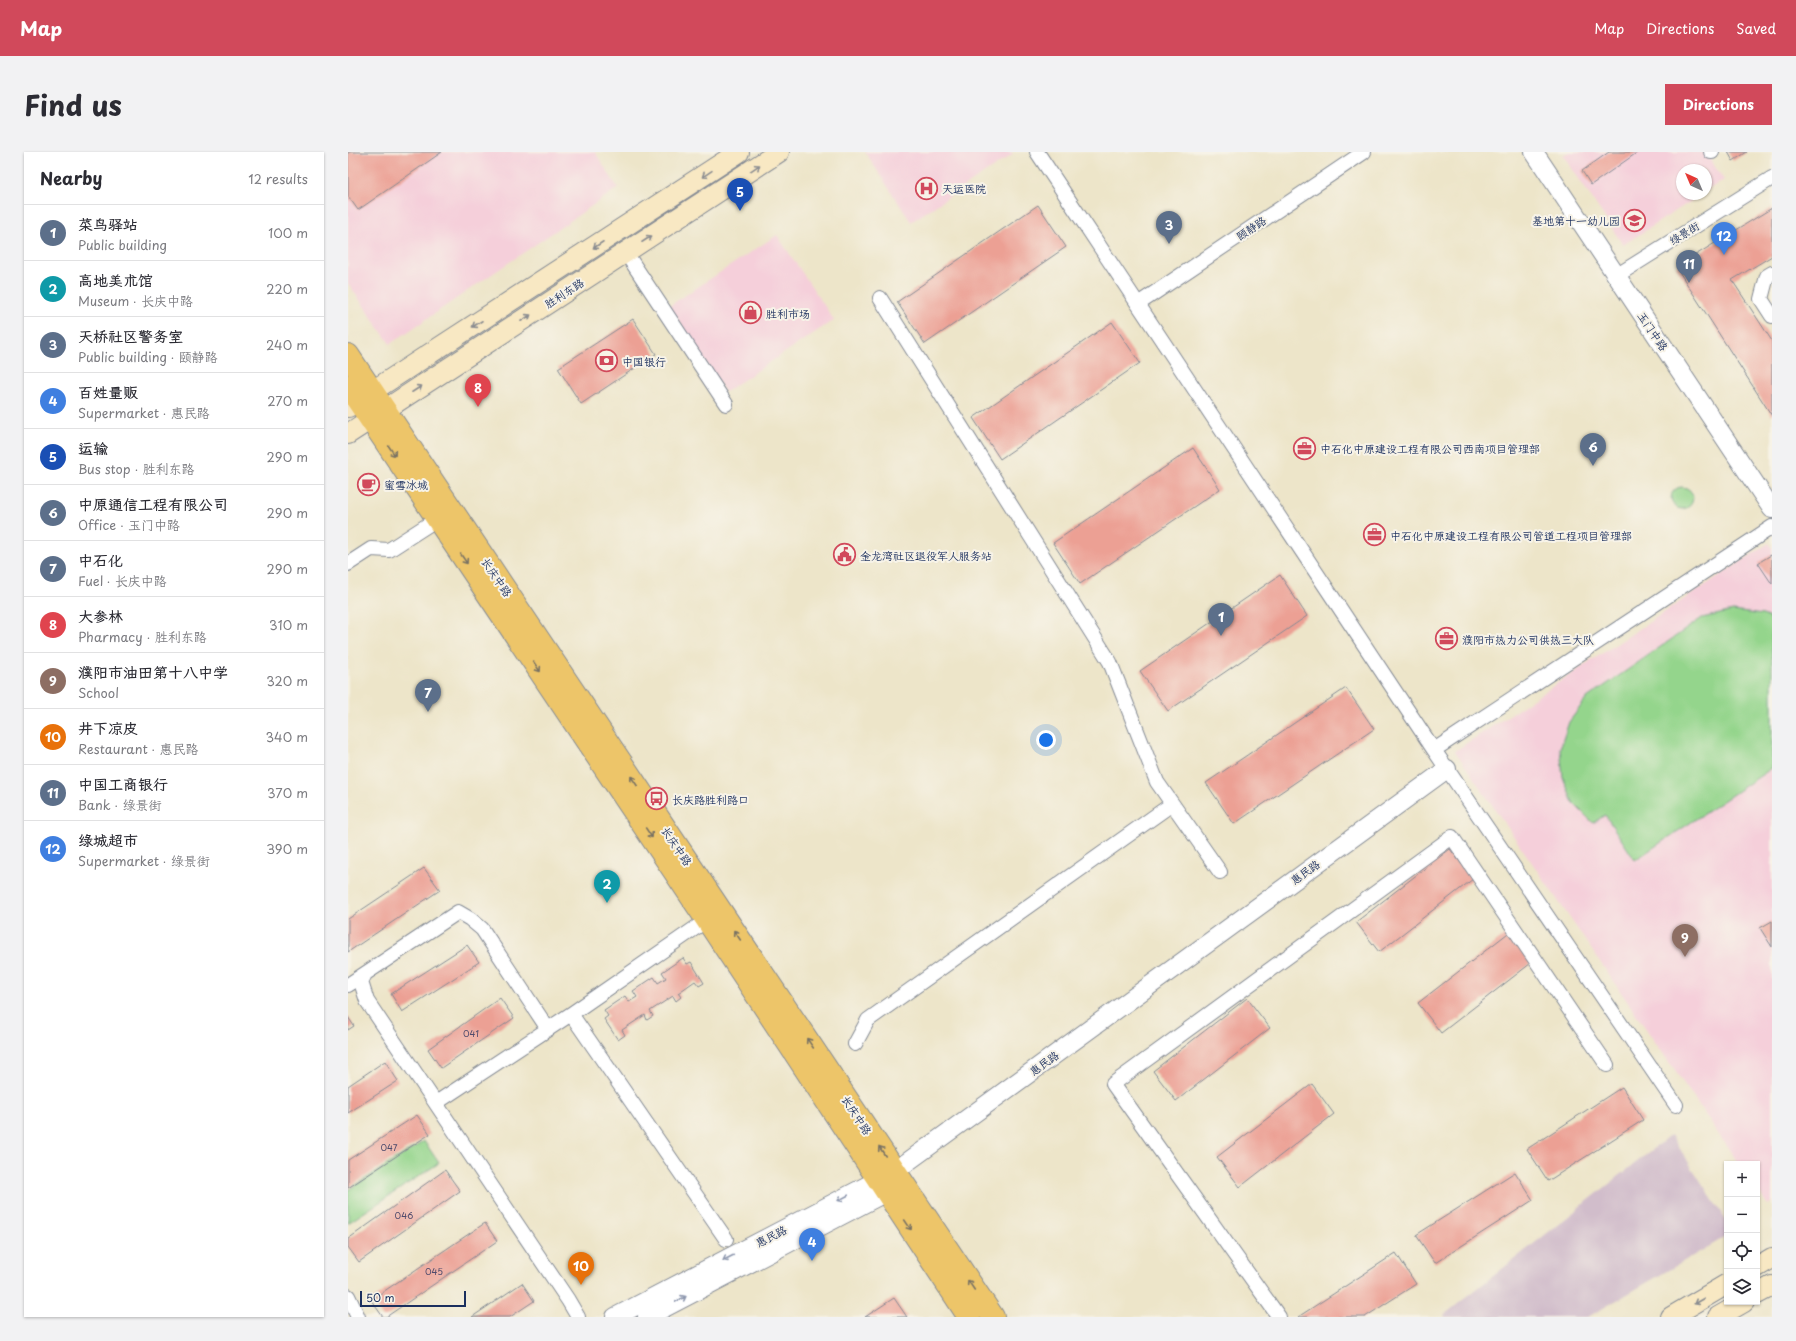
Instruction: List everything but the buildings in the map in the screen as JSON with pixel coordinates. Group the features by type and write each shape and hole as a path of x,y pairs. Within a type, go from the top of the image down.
{"main road":[{"name":"胜利东路","path":"348,434 364,402 739,152"},
{"name":"胜利东路","path":"364,402 626,253 779,152"},
{"name":"长庆中路","path":"348,354 364,402 437,518 707,920 890,1182 993,1317"},
{"name":"长庆中路","path":"364,402 890,1182 969,1317"},
{"path":"1760,1264 1772,1258"},
{"path":"1671,1317 1724,1286"},
{"path":"1760,1292 1772,1286"},
{"path":"1718,1317 1739,1305"}],"street":[{"path":"1037,152 1434,750 1676,1105"},
{"name":"颐静路","path":"1138,304 1364,152"},
{"name":"玉门中路","path":"1534,152 1772,509"},
{"name":"绿景街","path":"1616,276 1772,178"},
{"path":"626,253 726,404"},
{"path":"1772,273 1767,276 1761,299 1772,316"},
{"path":"880,298 1110,662 1157,782 1220,872"},
{"path":"348,564 371,549 389,550 437,518"},
{"path":"1434,750 1772,527"},
{"name":"惠民路","path":"647,1317 890,1182 1447,769"},
{"path":"855,1044 868,1020 1172,804"},
{"path":"1279,1317 1113,1084 1452,837 1607,1065"},
{"path":"348,985 458,912 482,929 548,1029"},
{"path":"436,1103 572,1014 707,920"},
{"path":"365,974 361,982 367,1001 578,1317"},
{"path":"572,1014 726,1239"},
{"name":"惠民路","path":"615,1317 890,1182"},
{"path":"348,1296 358,1317"}],"shaded area":[{"path":"348,152 595,152 618,188 390,344 348,283"},
{"name":"天运医院","path":"865,152 1011,152 1013,154 911,222"},
{"name":"基地第十一幼儿园","path":"1569,152 1705,152 1724,180 1712,187 1712,164 1676,164 1676,200 1693,200 1623,245 1563,155"},
{"name":"胜利市场","path":"777,235 834,320 725,392 669,306"},
{"path":"1769,543 1772,548 1772,1202 1768,1205 1760,1194 1760,1161 1737,1161 1455,751"},
{"path":"1671,1135 1724,1217 1724,1238 1588,1317 1445,1317 1444,1315"}],"green space":[{"path":"1678,487 1686,487 1693,494 1693,502 1686,509 1678,509 1671,502 1671,494"},
{"path":"1733,611 1763,615 1772,619 1772,768 1635,860 1605,815 1593,823 1573,803 1563,777 1560,748 1569,722 1587,698 1702,618"},
{"path":"424,1141 439,1163 348,1223 348,1190"}],"place":[{"name":"天运医院","path":"926,188"},
{"name":"运输","path":"740,211"},
{"name":"基地第十一幼儿园","path":"1635,220"},
{"name":"天桥社区警务室","path":"1169,244"},
{"name":"绿城超市","path":"1724,255"},
{"name":"中国工商银行","path":"1689,283"},
{"name":"胜利市场","path":"751,313"},
{"name":"中国银行","path":"607,361"},
{"name":"大参林","path":"478,407"},
{"name":"中石化中原建设工程有限公司西南项目管理部","path":"1304,448"},
{"name":"中原通信工程有限公司","path":"1593,466"},
{"name":"蜜雪冰城","path":"369,484"},
{"name":"中石化中原建设工程有限公司管道工程项目管理部","path":"1375,535"},
{"name":"金龙湾社区退役军人服务站","path":"845,555"},
{"name":"菜鸟驿站","path":"1221,636"},
{"name":"濮阳市热力公司供热三大队","path":"1446,639"},
{"name":"中石化","path":"428,712"},
{"name":"长庆路胜利路口","path":"656,799"},
{"name":"高地美术馆","path":"607,903"},
{"name":"濮阳市油田第十八中学","path":"1685,957"},
{"name":"百姓量贩","path":"812,1261"},
{"name":"井下凉皮","path":"581,1285"}]}
